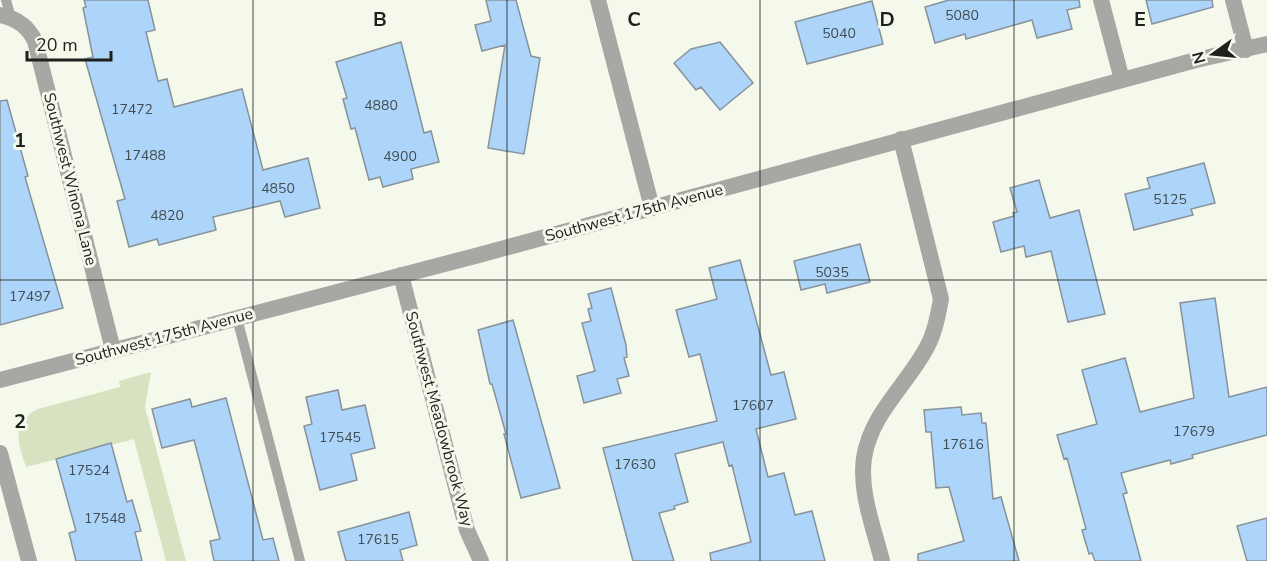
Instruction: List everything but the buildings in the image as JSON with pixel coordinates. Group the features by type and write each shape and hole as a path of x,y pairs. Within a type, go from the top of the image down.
{"street":[{"path":"598,0 652,208"},
{"path":"1101,0 1122,80"},
{"path":"1233,0 1246,50"},
{"name":"Southwest Winona Lane","path":"5,16 24,25 34,41 113,350"},
{"name":"Southwest 175th Avenue","path":"0,380 652,208 1196,60 1267,44"},
{"path":"882,561 867,503 864,479 864,459 869,436 877,420 928,346 937,323 941,298 902,139"},
{"name":"Southwest Meadowbrook Way","path":"401,275 467,530 482,561"},
{"path":"0,453 29,561"}],"lane":[{"path":"5,16 6,0"},
{"path":"237,318 300,561"}],"green space":[{"path":"151,372 145,407 186,561 166,561 134,439 26,467 19,441 18,434 23,420 38,409 120,387 119,381"}]}
